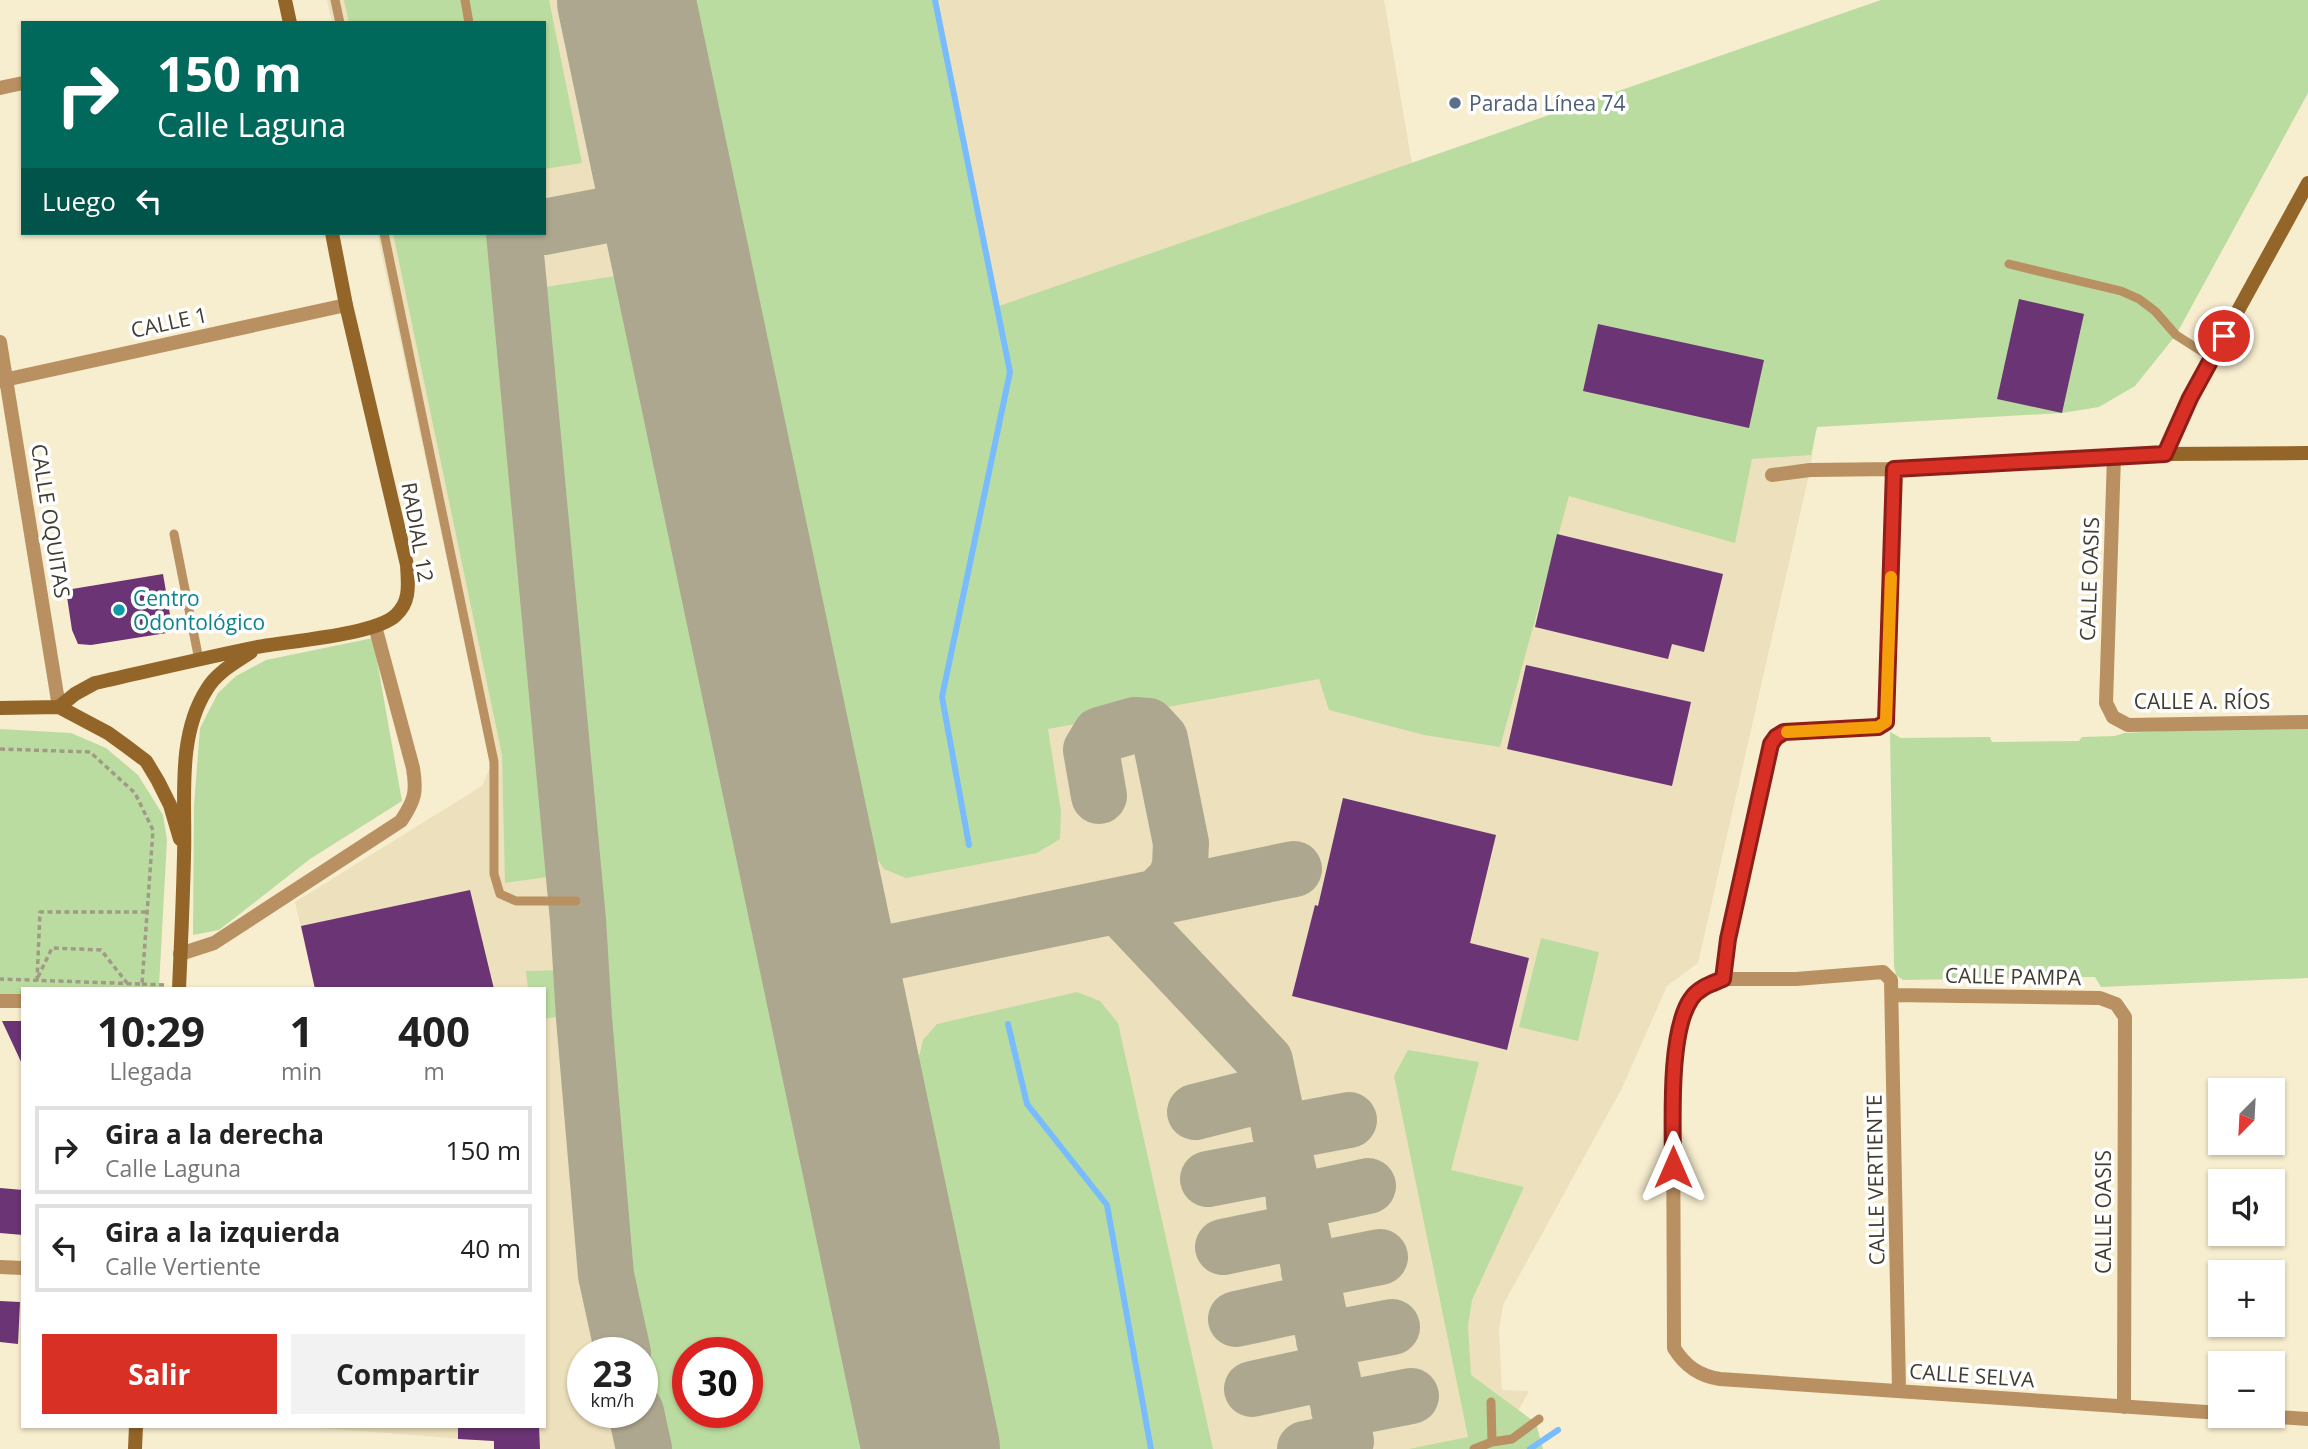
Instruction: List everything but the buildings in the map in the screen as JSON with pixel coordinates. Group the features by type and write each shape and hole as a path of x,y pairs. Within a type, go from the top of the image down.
{"street":[{"path":"285,0 288,21"},
{"path":"0,88 21,83"},
{"path":"2165,454 2190,398 2308,183"},
{"name":"RADIAL 12","path":"60,707 75,694 95,683 258,647 375,626 396,615 409,594 407,565 346,305 332,235"},
{"name":"CALLE 1","path":"4,380 346,305"},
{"name":"CALLE OQUITAS","path":"0,342 4,380 60,707"},
{"path":"1772,475 1810,470 1894,469 2114,456 2308,453"},
{"name":"CALLE OASIS","path":"2105,703 2114,456"},
{"path":"1723,979 1728,939 1771,744 1784,732 1878,727 1886,722 1894,469"},
{"path":"180,954 214,943 401,821 413,804 416,789 413,768 375,626"},
{"path":"178,987 185,854 186,756 191,721 206,690 216,677 258,647"},
{"name":"CALLE A. RÍOS","path":"2105,703 2113,717 2127,725 2308,722"},
{"path":"0,708 60,707 108,733 146,761 170,805 185,854"},
{"name":"CALLE VERTIENTE","path":"1723,979 1796,979 1883,972 1891,981 1899,1390"},
{"name":"CALLE SELVA","path":"1723,979 1703,987 1691,998 1683,1014 1675,1064 1674,1348 1683,1362 1708,1377 1720,1379 2208,1412"},
{"name":"CALLE PAMPA","path":"1893,995 2100,998 2116,1003 2125,1017"},
{"path":"0,1001 21,1001"},
{"name":"CALLE OASIS","path":"2124,1407 2125,1017"},
{"path":"0,1267 21,1268"},
{"path":"2285,1417 2308,1419"},
{"path":"135,1449 136,1428"}],"lane":[{"path":"335,0 340,21"},
{"path":"464,0 469,21"},
{"path":"384,235 494,762 494,874 500,894 516,901 576,901"},
{"path":"2009,264 2121,291 2139,299 2155,311 2176,335 2212,358"},
{"path":"174,534 199,660"},
{"path":"1491,1402 1492,1442"},
{"path":"1474,1449 1492,1442 1512,1439 1539,1419"}],"path":[{"path":"0,749 90,752 135,793 153,830 142,984 0,979"},
{"path":"37,981 40,912 148,912"},
{"path":"37,981 52,948 101,950 127,984"}],"shaded area":[{"path":"327,0 1384,0 1412,164 1881,0 1810,470 1698,963 1667,986 1622,1088 1503,1305 1499,1330 1502,1390 1529,1391 1497,1449 494,1449 493,1441 320,1428 546,1428 546,987 315,987 295,902 482,786 491,765 377,235 546,235 546,21 332,21"}],"green space":[{"path":"344,0 549,0 582,163 546,169 546,21 349,21"},
{"path":"690,0 935,0 999,306 1881,0 2308,0 2308,93 2176,335 2135,386 2099,407 2062,413 1817,427 1811,455 1752,459 1735,543 1569,496 1500,747 1424,735 1329,710 1319,679 1048,729 1061,811 1060,839 1037,853 906,878 884,869 866,842"},
{"path":"393,235 497,235 555,876 505,883 502,755"},
{"path":"615,276 876,1449 664,1449 658,1422 658,1337 639,1337 620,1239 618,1189 539,288"},
{"path":"373,638 402,801 310,859 219,930 193,935 194,806 200,728 218,693 236,676 266,660"},
{"path":"2308,724 2308,978 2101,987 2095,977 1903,980 1896,975 1890,732 1901,738 1990,737 1992,742 2079,741 2082,737 2115,736 2124,733"},
{"path":"0,729 71,733 106,748 138,775 163,815 167,840 159,986 21,987 21,995 0,995"},
{"path":"1541,938 1599,952 1578,1041 1519,1027"},
{"path":"568,970 572,1014 546,1019 546,987 528,987 526,971"},
{"path":"1077,992 1100,1001 1118,1023 1213,1449 995,1449 916,1069 923,1040 937,1024"},
{"path":"1408,1050 1479,1062 1451,1170 1524,1187 1472,1300 1468,1326 1471,1375 1536,1423 1543,1449 1409,1449 1468,1437 1394,1076"}],"waterway":[{"path":"935,0 1010,372 942,697 969,845"},
{"path":"1008,1024 1027,1104 1107,1205 1151,1449"},
{"path":"1530,1449 1558,1430"}],"taxiway":[{"path":"546,227 669,203"},
{"path":"514,235 578,920 606,1275 620,1337"},
{"path":"1099,796 1091,750 1100,735 1135,725 1148,726 1160,739 1181,843 1176,879 1157,898"},
{"path":"829,965 1294,869"},
{"path":"1119,906 1265,1061 1346,1441 1305,1449"},
{"path":"1195,1112 1271,1093"},
{"path":"1280,1133 1349,1120"},
{"path":"1208,1179 1286,1164"},
{"path":"1294,1202 1368,1186"},
{"path":"1223,1247 1300,1231"},
{"path":"1309,1271 1380,1257"},
{"path":"1236,1319 1315,1302"},
{"path":"1324,1340 1392,1327"},
{"path":"1252,1389 1330,1372"},
{"path":"1339,1410 1411,1396"},
{"path":"639,1428 644,1449"}],"runway":[{"path":"626,0 931,1449"}],"slow traffic":[{"path":"1787,732 1878,727 1886,722 1891,577"}],"place":[{"name":"Parada Línea 74","path":"1455,103"},
{"name":"Centro Odontológico","path":"119,610"}],"route":[{"path":"1673,1167 1673,1089 1679,1031 1691,998 1703,987 1723,979 1728,939 1771,744 1784,732 1878,727 1886,722 1894,469 2165,454 2190,398 2224,336"}]}
